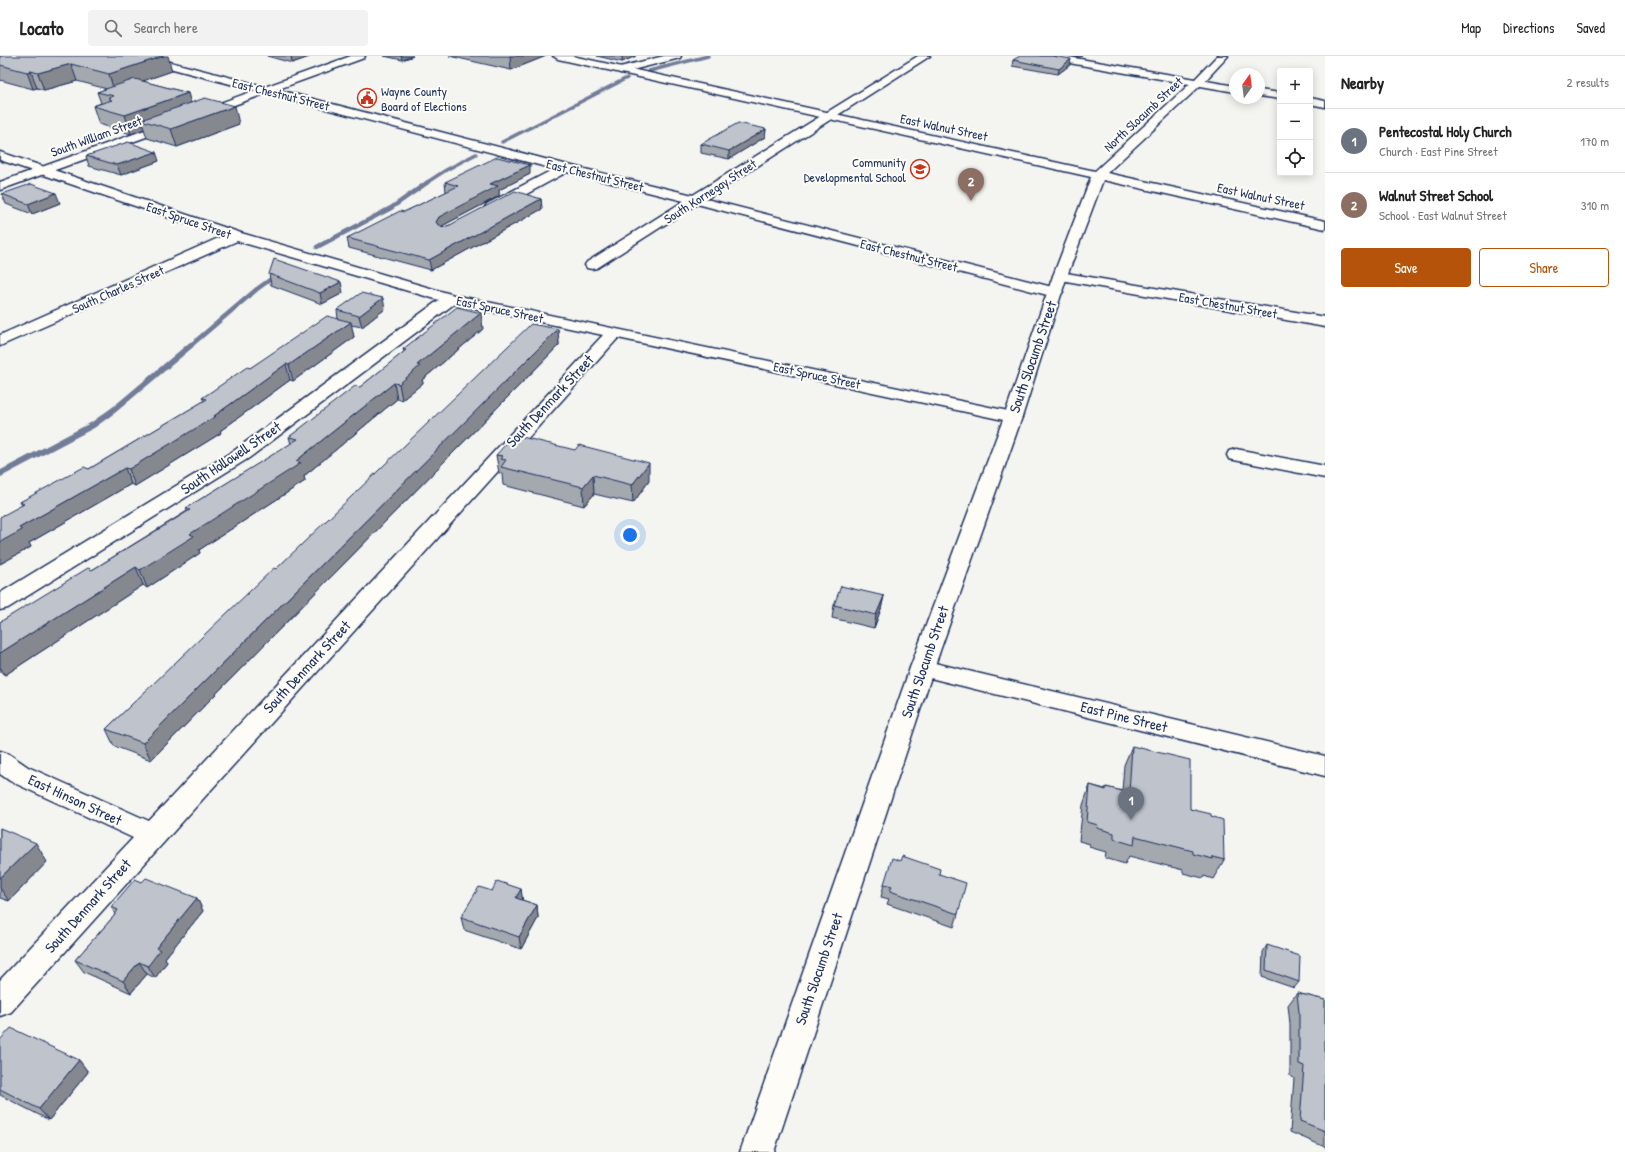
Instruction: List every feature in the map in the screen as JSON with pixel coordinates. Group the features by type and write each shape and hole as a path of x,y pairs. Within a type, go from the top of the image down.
{"street":[{"name":"East Chestnut Street","path":"135,56 565,168 1058,284 1325,322"},
{"path":"151,60 164,56"},
{"name":"South William Street","path":"0,186 360,56"},
{"path":"620,70 676,56"},
{"name":"South Kornegay Street","path":"592,265 827,116 925,56"},
{"path":"1046,56 1229,88"},
{"name":"North Slocumb Street","path":"1098,175 1198,82 1223,56"},
{"name":"East Walnut Street","path":"564,57 1325,225"},
{"path":"1265,94 1277,96"},
{"path":"1313,102 1325,104"},
{"name":"East Spruce Street","path":"0,156 236,236 451,299 614,332 1013,418"},
{"path":"481,213 565,168"},
{"name":"South Slocumb Street","path":"757,1152 922,668 1013,418 1058,284 1098,175"},
{"name":"South Charles Street","path":"0,341 236,236"},
{"name":"South Hollowell Street","path":"0,603 242,454 451,299"},
{"name":"South Denmark Street","path":"0,1002 614,332"},
{"path":"1236,455 1325,472"},
{"name":"East Pine Street","path":"922,668 1325,766"},
{"name":"East Hinson Street","path":"0,761 19,774 153,835"}],"building":[{"path":"0,56 164,56 109,74 71,64 38,73 31,71 27,72 0,65"},
{"path":"1020,56 1052,56 1071,59 1059,69 1013,60"},
{"path":"135,79 188,93 125,115 93,106 112,100 108,98 114,96 97,92"},
{"path":"205,98 235,106 171,129 141,120"},
{"path":"738,123 766,129 729,151 701,144"},
{"path":"128,142 156,152 117,165 86,156"},
{"path":"497,157 530,165 490,184 498,186 439,217 436,222 439,226 444,227 450,225 515,191 541,199 429,260 347,238 400,211 404,212 458,186 445,182"},
{"path":"31,184 56,193 28,204 2,194"},
{"path":"274,259 341,282 320,293 269,274"},
{"path":"361,293 383,298 359,316 337,310"},
{"path":"457,307 481,313 417,365 420,366 399,384 394,383 296,461 301,463 190,534 194,536 140,570 136,567 0,653 0,622 88,568 92,570 190,510 186,508 298,439 289,437 355,386 360,387 406,350 403,349"},
{"path":"327,316 351,322 289,365 286,364 214,416 216,416 129,469 125,468 19,528 22,530 0,542 0,517 24,504 20,502 84,467 89,469 207,399 202,398 247,367 250,368"},
{"path":"531,324 558,329 143,743 106,729 274,568 276,569"},
{"path":"514,435 575,450 579,445 649,463 632,485 593,475 583,487 501,467 506,460 500,459 503,456 496,455"},
{"path":"841,586 884,596 876,615 834,605"},
{"path":"1132,746 1190,760 1190,809 1211,814 1211,816 1223,820 1224,860 1193,854 1193,851 1135,836 1134,845 1114,839 1114,833 1097,828 1098,825 1087,822 1090,785 1106,790 1106,787 1129,793"},
{"path":"0,828 36,843 0,878"},
{"path":"902,856 940,869 939,874 966,883 958,914 890,891 892,886 884,884 892,858 900,861"},
{"path":"146,878 197,898 156,948 160,950 148,966 139,962 123,981 75,960 114,916 118,910 111,907 135,879 142,882"},
{"path":"497,881 521,889 516,898 537,905 519,937 461,917 479,887 492,891"},
{"path":"1267,945 1300,956 1299,982 1266,970"},
{"path":"1297,993 1325,1000 1325,1131 1300,1121 1304,1066 1299,1064 1299,1012"},
{"path":"11,1028 79,1060 39,1109 0,1089 0,1040"}],"waterway":[{"path":"649,71 708,56"},
{"path":"502,142 627,78"},
{"path":"426,183 446,170 476,154"},
{"path":"317,247 391,208 428,182"},
{"path":"190,346 257,289 278,274"},
{"path":"0,474 93,425 115,409 191,345"}],"place":[{"name":"Wayne County Board of Elections","path":"367,98"},
{"name":"Community Developmental School","path":"920,169"},
{"name":"Walnut Street School","path":"971,201"},
{"name":"Pentecostal Holy Church","path":"1131,820"}]}
